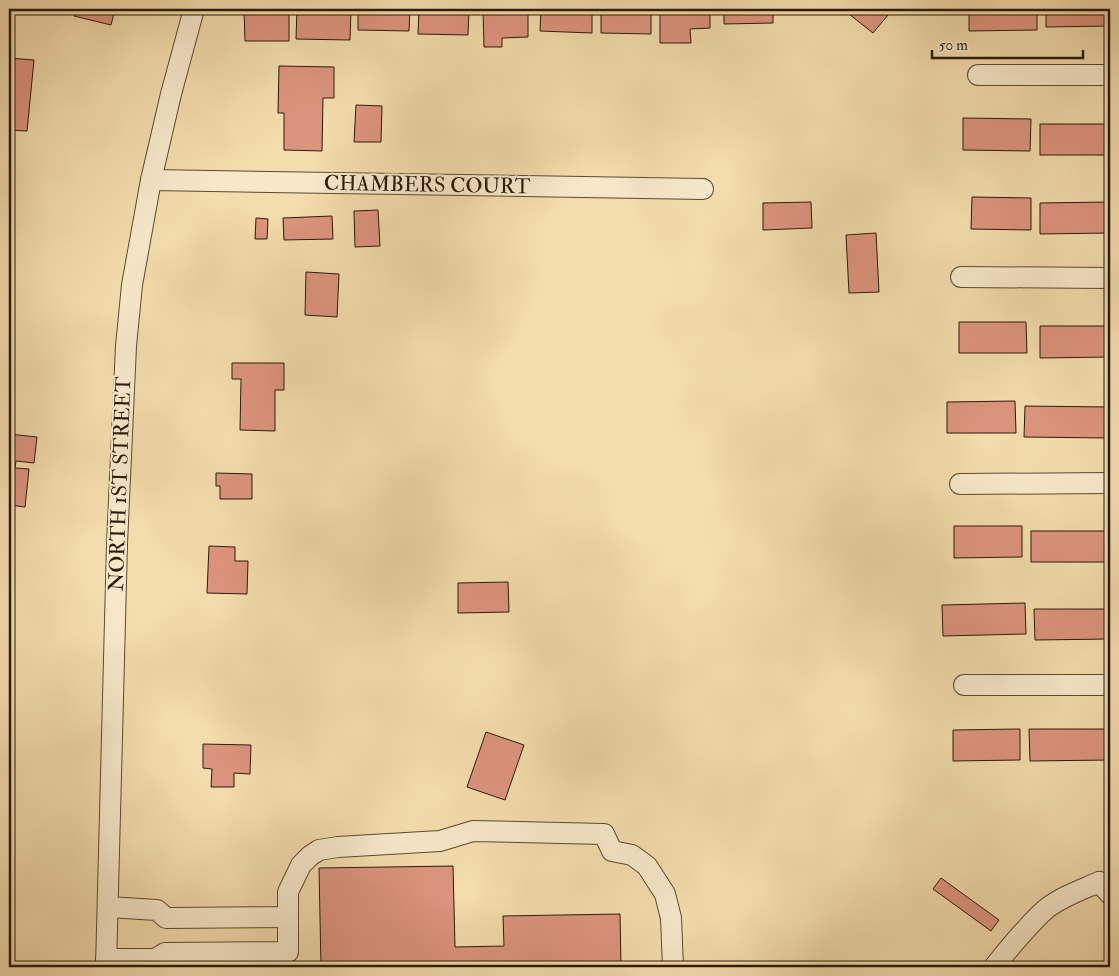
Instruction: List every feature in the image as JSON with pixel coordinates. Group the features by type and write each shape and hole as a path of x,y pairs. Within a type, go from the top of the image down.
{"street":[{"name":"NORTH 1ST STREET","path":"106,963 117,554 126,346 132,285 151,180 171,94 194,9"},
{"path":"978,75 1110,75"},
{"name":"CHAMBERS COURT","path":"151,180 703,189"},
{"path":"961,277 1110,278"},
{"path":"960,484 1110,483"},
{"path":"964,686 1110,686"},
{"path":"106,963 155,959 164,953 288,952 288,892 300,865 319,850 338,847 440,841 473,831 604,834 612,850 632,854 647,866 665,894 671,918 673,967"},
{"path":"994,967 1015,940 1048,908 1075,892 1098,882 1110,894"},
{"path":"108,907 157,910 166,918 288,917"}],"path":[{"path":"9,12 13,9"}],"building":[{"path":"76,9 115,9 111,25 74,16"},
{"path":"244,9 289,9 289,41 245,41"},
{"path":"297,9 351,9 350,40 296,39"},
{"path":"358,9 410,9 409,31 358,30"},
{"path":"419,9 469,9 468,35 418,34"},
{"path":"483,9 528,9 528,37 502,38 502,47 484,47"},
{"path":"541,9 592,9 592,33 540,31"},
{"path":"601,9 651,9 651,34 601,33"},
{"path":"660,9 710,9 710,28 690,29 691,43 660,43"},
{"path":"724,9 773,9 773,23 724,24"},
{"path":"854,9 893,9 873,33 849,14"},
{"path":"969,9 1037,9 1037,30 969,31"},
{"path":"1046,9 1110,9 1110,26 1046,27"},
{"path":"9,58 34,60 27,131 9,130"},
{"path":"279,66 334,67 334,98 323,98 322,151 284,150 284,113 278,113"},
{"path":"356,105 382,106 381,142 354,142"},
{"path":"963,118 1031,119 1030,151 963,150"},
{"path":"1040,124 1107,124 1107,155 1040,155"},
{"path":"972,197 1031,198 1031,230 971,229"},
{"path":"811,202 812,228 763,230 763,203"},
{"path":"1108,202 1108,233 1040,234 1040,203"},
{"path":"378,210 380,246 355,247 354,211"},
{"path":"332,216 333,239 284,240 283,218"},
{"path":"256,218 268,219 267,239 255,239"},
{"path":"876,233 879,292 849,293 846,235"},
{"path":"306,272 339,274 337,317 305,315"},
{"path":"959,322 1026,322 1027,353 959,353"},
{"path":"1040,326 1107,326 1108,357 1040,358"},
{"path":"232,363 284,363 284,390 275,390 275,431 240,430 241,379 232,379"},
{"path":"1015,401 1016,433 947,433 947,402"},
{"path":"1025,406 1108,407 1108,438 1024,437"},
{"path":"9,434 37,437 34,463 16,461 15,468 29,469 25,507 9,505"},
{"path":"216,473 252,474 252,499 220,499 220,486 216,486"},
{"path":"954,526 1022,526 1022,557 954,558"},
{"path":"1031,531 1110,531 1110,562 1031,562"},
{"path":"209,546 235,547 235,561 248,561 247,594 207,593"},
{"path":"508,582 509,612 458,613 458,583"},
{"path":"1025,603 1026,634 943,636 942,605"},
{"path":"1034,609 1110,609 1110,639 1035,640"},
{"path":"1020,729 1020,760 953,761 953,730"},
{"path":"1029,729 1110,729 1110,760 1030,761"},
{"path":"486,732 524,745 505,800 467,787"},
{"path":"203,744 251,745 250,774 234,773 234,787 211,787 212,769 203,768"},
{"path":"453,866 455,947 504,946 503,916 620,914 621,966 321,967 319,868"},
{"path":"941,878 999,920 991,931 933,889"}]}
